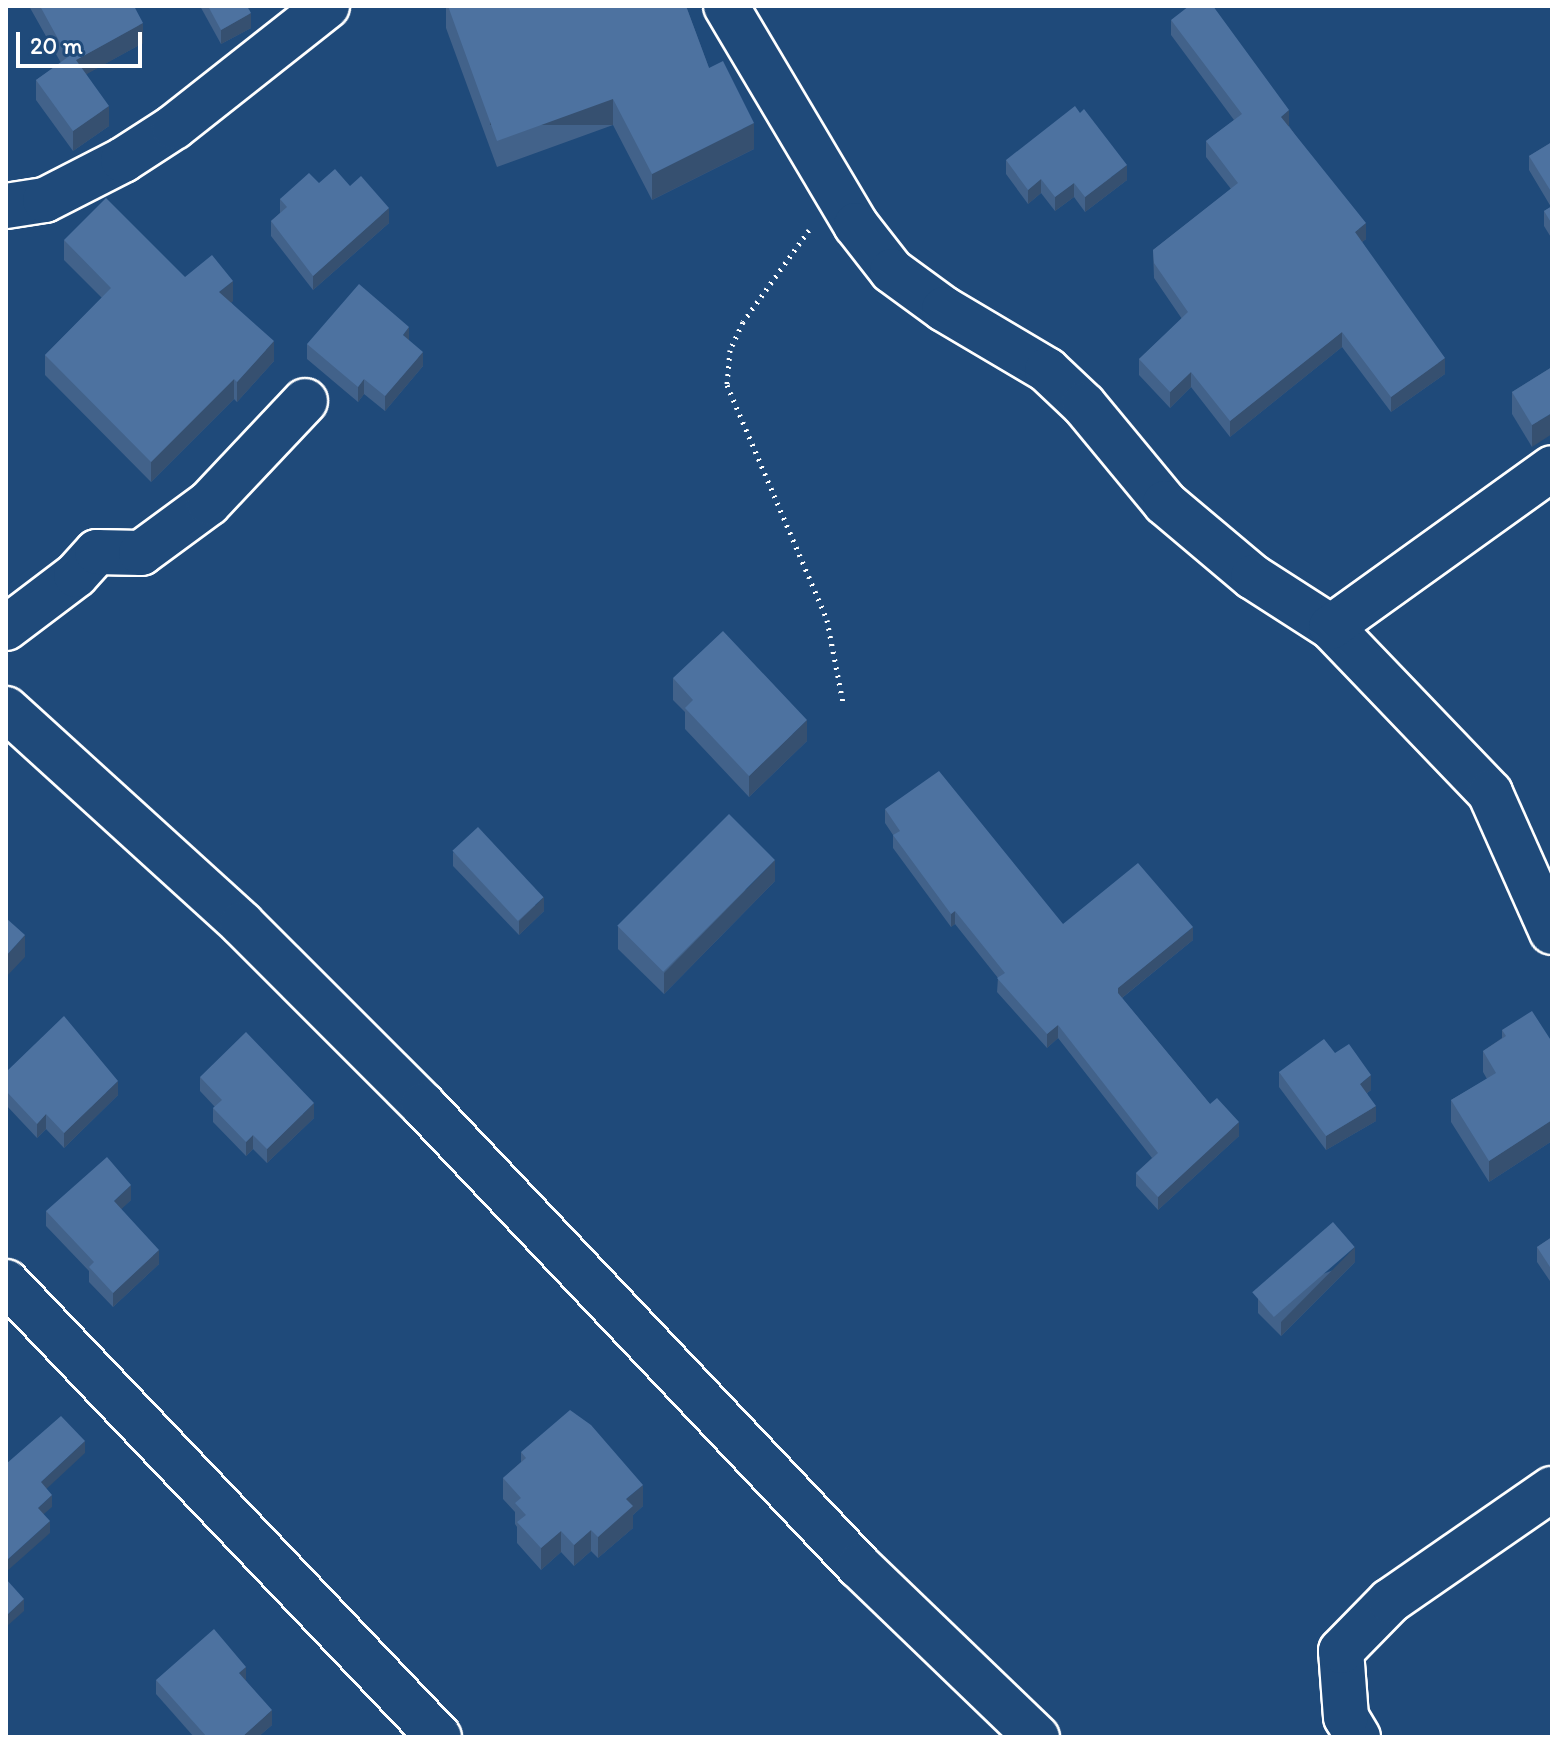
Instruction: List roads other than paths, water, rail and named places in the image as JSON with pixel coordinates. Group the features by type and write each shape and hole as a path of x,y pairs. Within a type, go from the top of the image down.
{"street":[{"path":"6,206 45,200 123,160 174,127 327,6"},
{"path":"726,6 866,240 898,277 1047,370 1084,405 1165,503 1253,577 1331,627 1490,793 1552,932"},
{"path":"6,628 76,575 97,552 141,553 209,503 305,401"},
{"path":"1331,627 1552,468"},
{"path":"6,709 242,924 423,1105 859,1566 1037,1737"},
{"path":"6,1282 439,1737"},
{"path":"1358,1737 1346,1717 1341,1651 1390,1601 1552,1489"}]}
